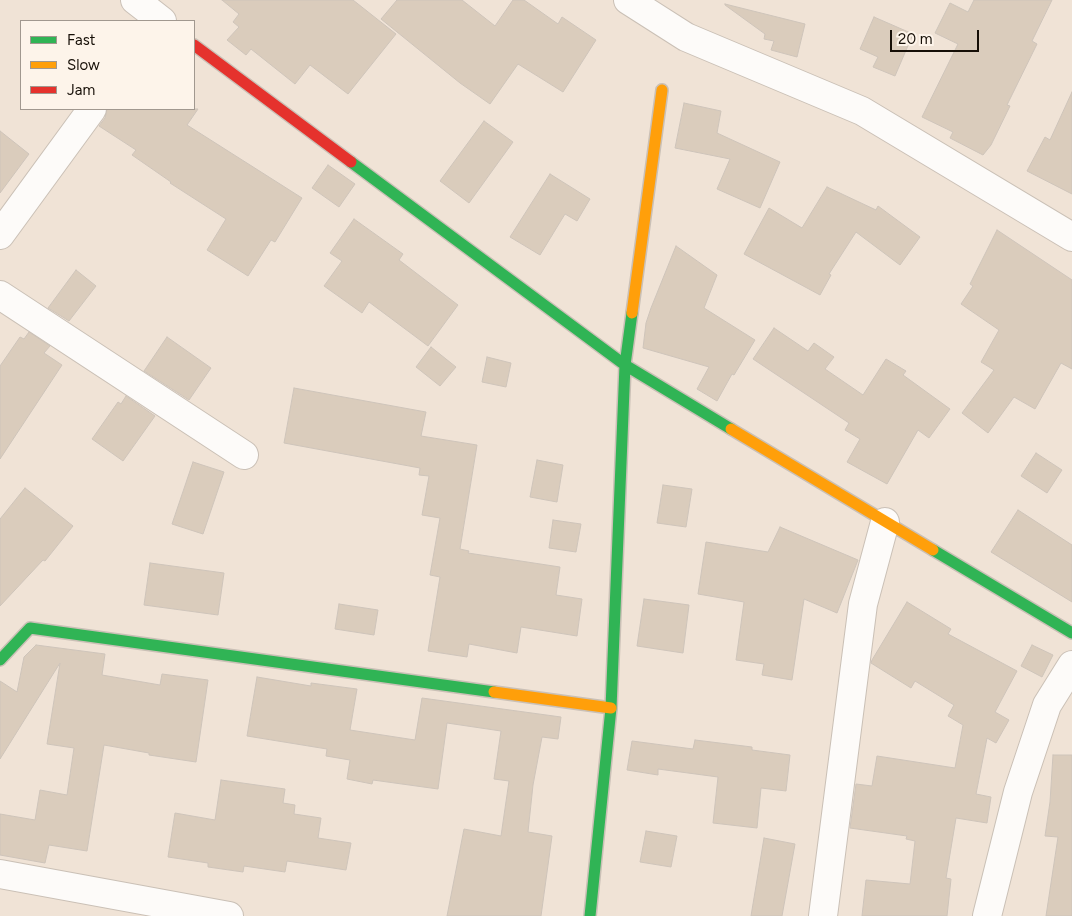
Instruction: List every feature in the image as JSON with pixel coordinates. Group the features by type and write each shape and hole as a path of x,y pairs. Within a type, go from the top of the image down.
{"street":[{"path":"135,0 157,20"},
{"path":"628,0 686,37 862,111 1072,237"},
{"path":"195,46 625,365 1072,633"},
{"path":"590,916 611,708 625,365 662,90"},
{"path":"0,235 91,110"},
{"path":"0,295 244,455"},
{"path":"823,916 863,604 885,522"},
{"path":"0,660 30,628 611,708"},
{"path":"987,916 1018,792 1047,706 1072,666"},
{"path":"0,874 229,916"}],"building":[{"path":"222,0 353,0 396,34 348,94 310,65 295,84 251,49 246,55 227,40 239,27 233,22 239,14"},
{"path":"397,0 462,0 495,26 513,0 524,0 558,24 562,17 596,40 563,92 518,64 490,104 460,83 381,19"},
{"path":"974,0 1052,0 1032,41 1037,44 1007,105 1010,106 991,145 983,155 950,138 953,132 922,117 958,44 935,33 950,3 968,12"},
{"path":"725,4 805,24 797,57 771,50 774,41 764,39 765,34"},
{"path":"874,17 913,34 895,76 873,67 878,57 860,49"},
{"path":"1072,92 1072,194 1027,171 1045,137 1050,140"},
{"path":"684,103 721,111 717,133 780,162 760,208 717,189 730,159 675,148"},
{"path":"198,109 187,125 302,198 275,242 271,240 248,276 207,250 226,219 170,183 132,155 136,150 99,126 105,118 107,110"},
{"path":"484,121 513,142 469,203 440,181"},
{"path":"0,131 29,154 0,193"},
{"path":"328,165 355,184 339,207 312,188"},
{"path":"550,174 590,199 577,221 565,214 540,255 510,237"},
{"path":"827,187 876,210 878,206 920,237 900,265 856,232 829,274 831,275 820,295 744,254 769,208 802,228"},
{"path":"354,219 403,254 399,260 458,305 428,346 369,302 362,313 324,286 342,261 330,253"},
{"path":"997,230 1072,280 1072,369 1061,363 1035,409 1014,397 988,433 962,413 994,370 981,362 999,330 961,304 973,286 970,284"},
{"path":"676,246 717,275 704,308 755,340 734,375 732,374 717,401 697,389 709,367 643,348 646,323"},
{"path":"76,270 96,286 69,321 48,308"},
{"path":"774,328 808,351 814,343 834,357 825,369 863,395 886,359 906,371 903,375 950,409 929,438 918,430 887,484 847,462 860,439 845,430 849,423 753,359"},
{"path":"29,332 50,346 44,353 62,365 0,459 0,366 20,337 24,339"},
{"path":"167,337 211,368 189,400 144,371"},
{"path":"431,347 456,367 440,386 416,367"},
{"path":"487,357 511,363 506,387 482,382"},
{"path":"294,388 426,412 421,436 477,445 460,549 469,551 468,553 560,567 556,595 582,599 577,636 521,627 517,653 469,644 467,657 428,651 440,577 430,575 440,518 422,515 429,476 419,475 420,468 284,443"},
{"path":"126,396 155,416 123,461 92,439 118,402 121,404"},
{"path":"1036,453 1062,470 1047,493 1021,476"},
{"path":"537,460 563,465 557,502 530,497"},
{"path":"193,462 224,472 203,534 172,524"},
{"path":"663,485 692,489 686,527 657,523"},
{"path":"25,488 73,526 45,561 43,560 0,606 0,519"},
{"path":"1018,510 1072,545 1072,602 991,552"},
{"path":"553,520 581,524 576,552 549,548"},
{"path":"780,527 858,560 837,613 804,599 792,680 762,675 764,664 736,660 744,602 698,594 706,542 768,552"},
{"path":"150,563 224,573 218,615 144,605"},
{"path":"644,599 689,605 683,653 637,646"},
{"path":"907,602 951,629 948,634 1017,671 995,712 1009,720 996,743 987,738 976,794 991,797 987,823 956,818 946,878 951,879 947,916 862,916 866,880 910,884 915,841 906,839 907,836 850,828 856,784 872,786 877,756 955,768 963,725 948,716 954,705 915,681 911,688 871,663"},
{"path":"339,604 378,610 374,635 335,629"},
{"path":"36,645 105,654 102,675 160,685 162,674 208,680 196,762 149,755 149,753 104,745 87,851 49,845 45,863 0,855 0,814 35,820 40,790 67,795 74,748 47,744 60,663 0,759 0,681 17,692 24,657"},
{"path":"1032,645 1053,655 1042,677 1021,666"},
{"path":"257,677 311,686 311,683 357,689 350,730 415,740 422,698 561,717 558,739 542,737 533,785 528,832 552,836 541,916 447,916 464,829 501,836 509,781 494,779 501,731 447,723 438,789 373,780 372,784 347,779 350,760 326,756 327,749 247,736"},
{"path":"695,740 752,747 752,750 790,755 786,791 761,788 757,828 713,823 718,777 658,769 658,775 627,770 632,741 693,749"},
{"path":"1053,755 1072,755 1072,916 1046,916 1058,837 1045,836 1050,802"},
{"path":"221,780 285,789 283,803 295,805 294,814 321,818 318,838 351,843 346,870 287,861 285,872 244,866 243,872 208,867 208,863 168,857 175,813 215,820"},
{"path":"646,831 677,836 671,867 640,862"},
{"path":"764,838 795,844 782,916 751,916"}],"traffic: fast":[{"path":"351,162 625,365 731,429"},
{"path":"590,916 611,708 625,365 632,313"},
{"path":"933,550 1072,633"},
{"path":"0,660 30,628 494,692"}],"traffic: slow":[{"path":"632,313 662,90"},
{"path":"731,429 933,550"},
{"path":"494,692 611,708"}],"traffic: jam":[{"path":"195,46 351,162"}]}
